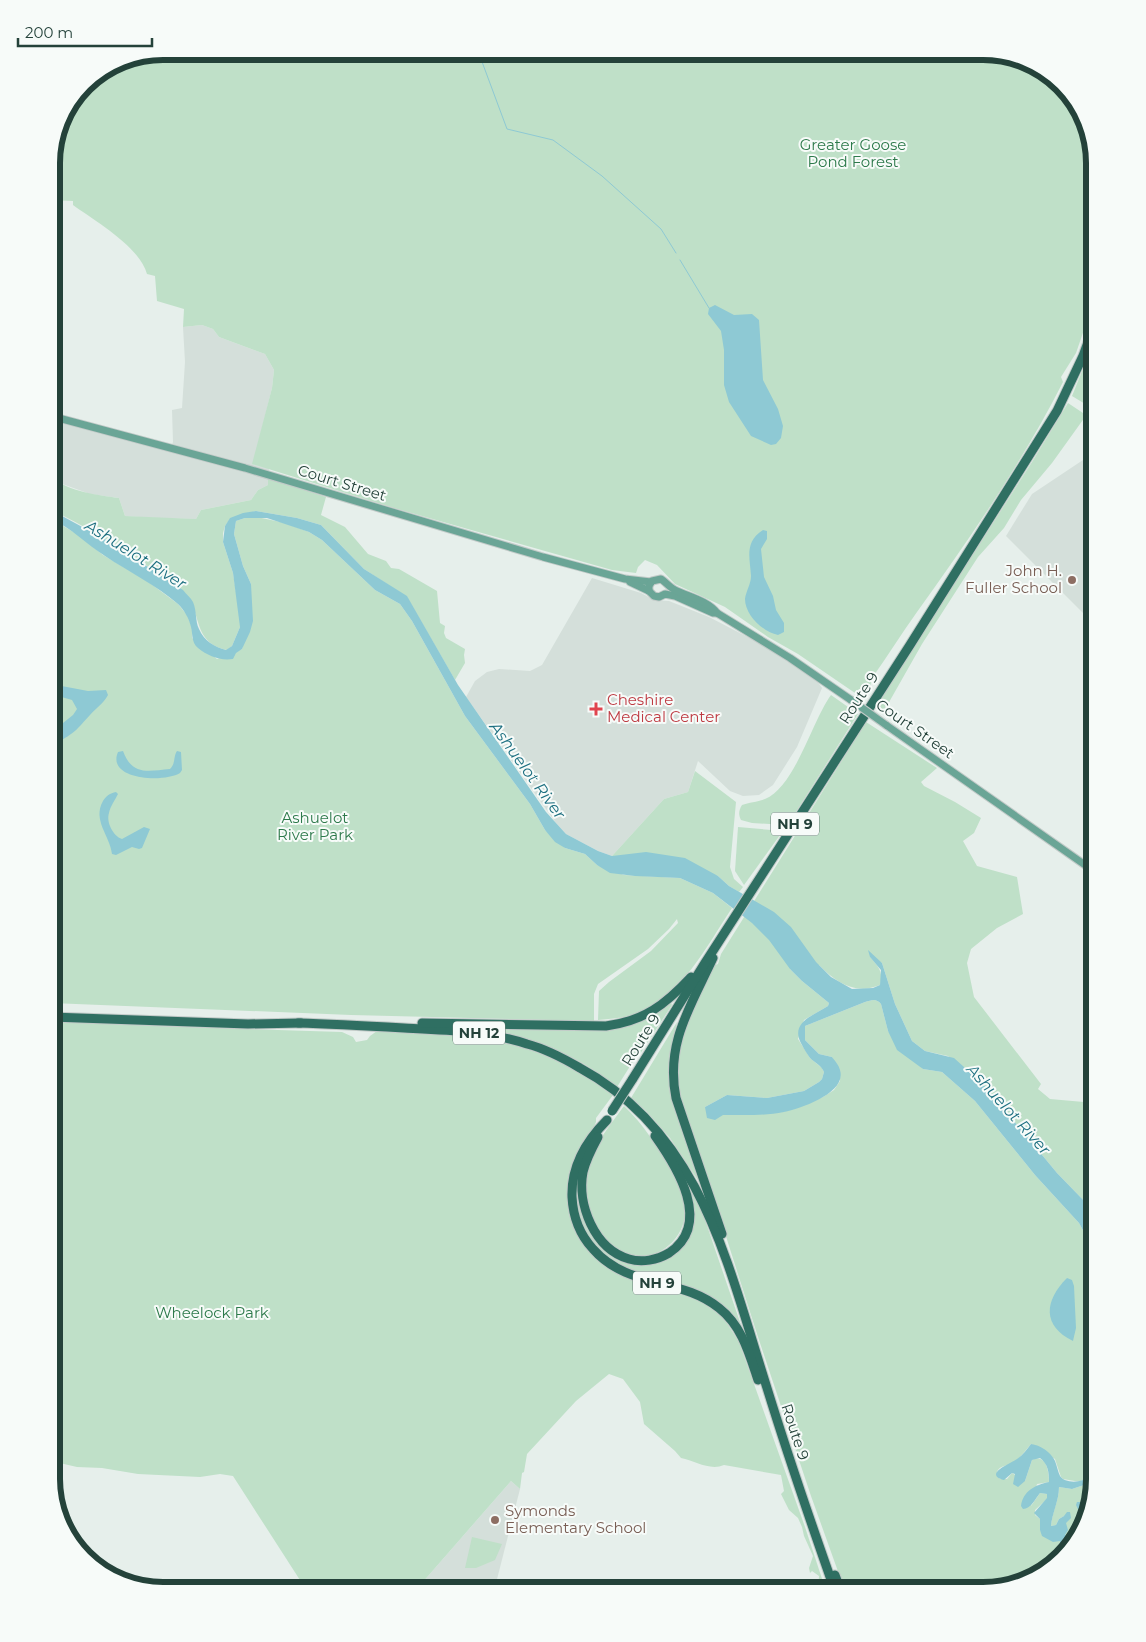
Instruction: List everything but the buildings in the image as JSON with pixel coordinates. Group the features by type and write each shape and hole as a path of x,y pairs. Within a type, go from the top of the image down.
{"highway":[{"name":"Route 9","path":"609,1116 1057,411 1073,380 1086,346"},
{"name":"NH 9","path":"728,926 683,1020 673,1071 676,1098 722,1235 733,1281"},
{"path":"298,1023 358,1021 596,1026 619,1024 645,1015 657,1008 705,963"},
{"name":"NH 12","path":"60,1017 248,1024 298,1023 454,1030 484,1033 549,1052 594,1075 630,1101 669,1144 690,1176 709,1216 733,1281"},
{"path":"609,1116 587,1158 584,1170 582,1193 586,1211 596,1233 612,1250 628,1259 650,1260 664,1255 677,1246 685,1235 690,1222 690,1213 686,1194 676,1169 639,1110"},
{"name":"NH 9","path":"609,1116 584,1149 576,1168 572,1185 575,1216 584,1237 596,1253 608,1264 625,1274 702,1297 725,1313 741,1333 784,1442"},
{"name":"Route 9","path":"733,1281 784,1442 833,1582"}],"main road":[{"name":"Court Street","path":"60,418 245,468 462,534 625,579 651,582 658,579 663,581 667,586 713,607 717,612 790,658 1086,866"},
{"name":"Court Street","path":"625,579 649,591 656,597 665,594 675,596 717,612"},
{"path":"649,591 651,582"},
{"path":"665,594 667,586"}],"shaded area":[{"path":"202,325 213,329 219,337 265,354 274,370 272,388 253,464 269,468 268,485 258,490 251,500 201,510 196,519 125,516 119,498 90,494 60,483 60,421 170,450 173,442 172,410 182,408 185,362 183,327"},
{"name":"John H. Fuller School","path":"1086,458 1086,616 1006,536 1032,494"},
{"name":"Cheshire Medical Center","path":"592,578 641,593 654,600 669,601 709,617 765,646 817,681 822,688 797,747 773,785 759,795 743,796 730,791 698,761 688,792 664,799 612,856 598,851 566,834 556,823 466,697 475,681 487,672 499,669 530,671 542,665"},
{"name":"Symonds Elementary School","path":"511,1481 520,1489 496,1582 423,1582"}],"green space":[{"name":"Greater Goose Pond Forest","path":"156,60 990,60 1016,65 1051,85 1069,106 1083,136 1086,163 1086,324 1076,353 1061,377 1063,382 1013,471 976,528 872,678 870,687 855,693 725,607 675,584 657,565 645,560 638,567 636,573 612,570 394,508 252,464 272,388 274,370 265,354 219,337 213,329 202,325 183,327 184,309 157,301 155,276 147,274 136,254 116,235 73,205 73,201 60,200 60,156 63,136 77,106 95,85 111,74 130,65"},
{"path":"1086,361 1086,405 1072,396"},
{"path":"1068,403 1083,413 1085,417 1052,463 1021,500 1004,528 978,557 922,644 884,711 885,715 875,708"},
{"path":"268,478 326,497 321,515 345,527 368,554 386,561 391,568 399,569 437,591 440,623 445,626 444,633 446,638 465,649 465,663 455,680 407,597 364,569 321,525 297,518 256,511 230,519 225,526 223,542 233,573 240,627 232,646 227,650 215,646 207,640 202,633 189,598 178,586 99,535 60,514 60,483 93,494 119,498 125,516 196,519 201,510 251,500 258,490 268,485"},
{"name":"Ashuelot River Park","path":"257,517 285,523 309,532 322,540 375,590 400,604 412,621 465,716 530,804 545,830 565,848 585,854 597,865 624,875 680,878 713,893 732,908 691,969 666,996 652,1007 636,1014 598,1020 599,991 651,951 678,923 677,919 648,949 598,984 594,994 594,1021 351,1015 60,1003 60,524 77,534 103,555 147,581 178,604 187,615 192,627 192,638 217,659 242,649 252,610 251,584 243,566 234,534 236,521"},
{"path":"831,695 858,714 794,815 785,825 752,823 741,820 739,812 742,805 765,799 776,792 785,781 794,768"},
{"path":"866,722 937,768 921,782 924,786 981,818 974,833 963,841 977,866 1017,877 1023,914 997,928 971,949 967,963 974,997 1041,1084 1038,1089 1050,1099 1086,1102 1086,1203 1057,1173 984,1085 948,1056 925,1051 912,1041 895,1004 882,963 870,957 881,973 880,985 871,988 862,989 847,986 819,965 790,969 829,1003 828,1006 804,1020 798,1039 810,1058 824,1072 819,1082 804,1091 767,1098 727,1095 705,1107 723,1115 783,1112 823,1097 834,1090 840,1081 832,1057 819,1054 805,1040 805,1026 865,1002 876,1000 881,1004 888,1031 923,1069 942,1072 975,1101 1035,1175 1079,1223 1086,1236 1086,1398 1084,1404 1086,1405 1086,1478 1081,1481 1063,1479 1055,1459 1031,1444 1017,1460 998,1470 997,1474 1000,1479 1007,1479 1012,1473 1025,1481 1032,1460 1041,1459 1047,1468 1049,1482 1037,1484 1031,1506 1040,1493 1048,1494 1048,1498 1035,1510 1035,1515 1040,1519 1040,1530 1060,1541 1060,1548 1046,1561 1023,1574 1010,1579 983,1582 842,1582 811,1496 677,1089 675,1069 686,1018 713,966 718,964 721,954"},
{"path":"695,771 736,802 730,867 734,879 743,887 739,892 718,876 612,856 664,799 688,792"},
{"path":"738,827 783,831 744,885 735,871"},
{"path":"671,1003 672,1005 617,1087 602,1075 551,1048 533,1041 477,1027 606,1027"},
{"name":"Wheelock Park","path":"60,1021 342,1032 353,1037 356,1042 367,1040 377,1031 446,1034 491,1040 535,1052 562,1063 594,1081 613,1095 596,1118 593,1129 574,1159 569,1184 589,1250 602,1264 616,1272 698,1298 723,1317 739,1342 823,1582 819,1582 819,1576 812,1571 810,1573 809,1568 813,1556 798,1518 789,1510 781,1494 784,1491 781,1475 724,1465 713,1467 681,1458 644,1424 640,1402 623,1379 609,1374 576,1401 527,1454 520,1489 511,1481 423,1582 301,1582 233,1476 220,1474 200,1477 138,1474 102,1468 77,1467 60,1463"},
{"path":"677,1022 669,1063 670,1081 703,1188 670,1138 646,1111 631,1098"},
{"path":"624,1106 644,1128 661,1153 678,1184 685,1209 681,1230 675,1239 668,1246 648,1256 637,1256 619,1251 601,1235 591,1213 587,1195 586,1174 591,1156"},
{"path":"582,1171 588,1222 628,1260 668,1255 690,1227 685,1178 703,1214 742,1328 724,1310 627,1270 610,1260 590,1239 577,1212 575,1199 576,1177"},
{"path":"1086,1484 1083,1506 1081,1502 1082,1510 1069,1536 1065,1535 1064,1516 1059,1519 1056,1525 1051,1526 1059,1487 1072,1489"},
{"path":"472,1537 502,1544 495,1560 476,1568 465,1568"}],"water":[{"path":"715,305 734,315 752,314 759,320 763,380 778,409 783,426 781,438 776,444 771,445 751,436 729,402 724,385 724,350 721,331 708,314 709,308"},
{"path":"256,511 297,518 321,525 364,569 407,596 458,685 546,812 566,834 598,851 612,856 646,852 685,858 718,876 729,886 774,912 791,927 816,962 831,977 852,989 873,988 880,985 881,970 870,957 868,950 882,963 895,1004 912,1041 925,1051 954,1058 984,1085 1057,1173 1086,1203 1086,1236 1079,1223 1035,1175 975,1101 942,1072 923,1069 897,1050 888,1031 881,1004 876,1000 865,1002 805,1026 805,1040 819,1054 832,1057 838,1064 840,1078 837,1086 830,1092 811,1103 784,1112 762,1115 723,1115 715,1120 707,1118 705,1107 727,1095 767,1098 804,1091 819,1082 824,1072 810,1058 802,1045 798,1031 804,1021 828,1006 829,1003 790,969 769,940 752,923 713,893 680,878 610,873 585,854 565,848 555,842 545,830 530,804 465,716 412,621 400,604 375,590 322,540 309,532 267,518 245,518 236,521 234,534 243,566 251,584 253,621 242,649 236,653 233,659 219,659 210,656 196,646 193,641 189,620 178,604 170,597 114,562 60,524 60,515 110,542 183,590 193,602 201,633 214,645 226,650 232,646 240,627 233,573 223,542 225,526 230,518"},
{"path":"763,530 767,531 767,539 761,549 764,577 773,596 776,610 784,623 784,632 778,635 761,627 751,617 745,599 751,579 749,557 751,545 757,535"},
{"path":"60,686 88,691 106,690 108,695 76,730 60,741 60,725 73,715 77,709 72,700 60,697"},
{"path":"123,751 131,765 148,771 170,769 177,751 181,752 182,770 180,773 162,778 138,777 128,774 120,768 117,761 118,752"},
{"path":"116,792 118,794 110,808 108,817 113,832 122,839 144,827 150,829 142,848 132,847 116,855 112,854 99,815 104,799"},
{"path":"1067,1278 1072,1280 1074,1286 1076,1328 1073,1341 1056,1328 1051,1321 1050,1312 1054,1295"},
{"path":"1031,1444 1041,1447 1055,1461 1062,1479 1074,1482 1086,1478 1086,1484 1072,1489 1059,1487 1051,1526 1056,1525 1059,1519 1067,1512 1070,1512 1071,1518 1066,1523 1068,1530 1065,1535 1069,1536 1060,1548 1060,1541 1053,1542 1042,1536 1040,1519 1034,1513 1047,1498 1047,1494 1040,1493 1031,1506 1026,1509 1023,1509 1021,1506 1024,1496 1030,1490 1049,1482 1045,1463 1040,1458 1032,1460 1025,1481 1018,1487 1013,1484 1015,1474 1012,1473 1004,1480 996,1475 1000,1469 1021,1456"},
{"path":"1077,1502 1081,1502 1083,1506 1080,1514 1076,1505"}],"waterway":[{"path":"481,60 507,129 553,140 602,176 661,229 676,253"},
{"path":"680,260 709,308"}],"place":[{"name":"John H. Fuller School","path":"1072,580"},
{"name":"Cheshire Medical Center","path":"596,709"},
{"name":"Symonds Elementary School","path":"495,1520"}],"water label":[{"name":"Ashuelot River","path":"136,554"},
{"name":"Ashuelot River","path":"528,770"},
{"name":"Ashuelot River","path":"1009,1109"}]}
